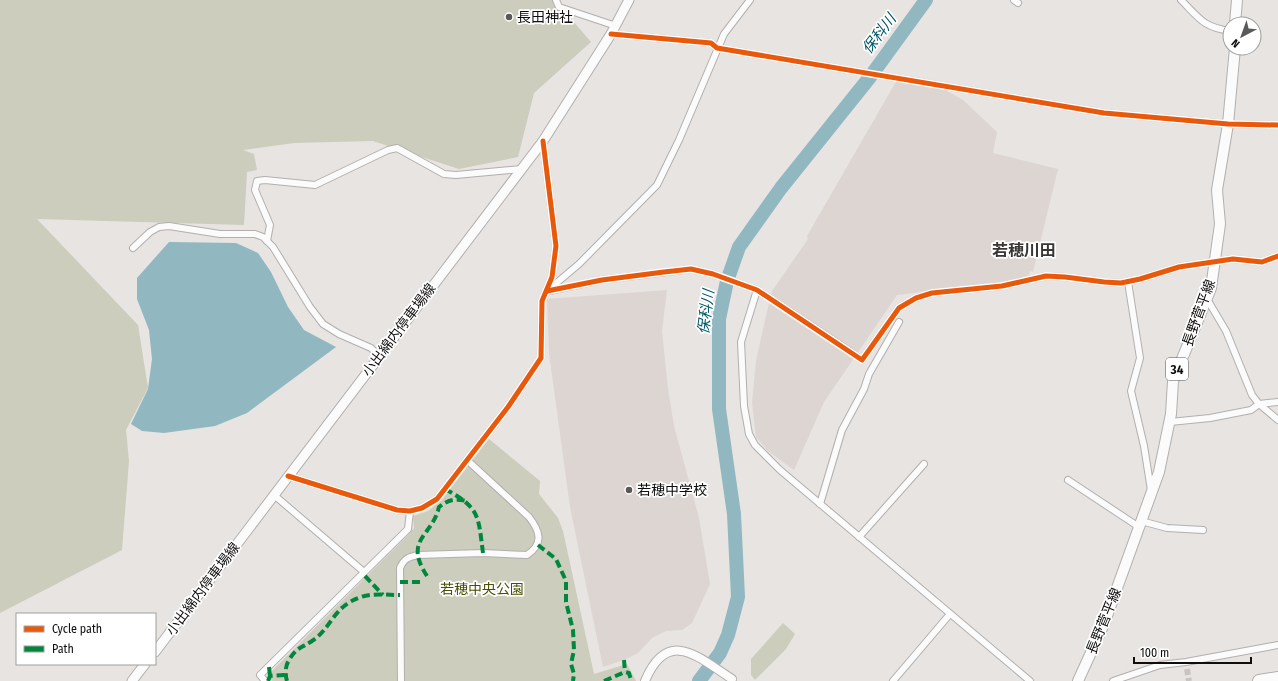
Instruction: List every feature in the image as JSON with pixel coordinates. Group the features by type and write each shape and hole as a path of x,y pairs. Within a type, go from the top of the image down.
{"highway":[{"path":"1259,681 1278,678"}],"main road":[{"name":"小出綿内停車場線","path":"156,651 522,170 543,141 611,34 629,0"},
{"path":"1236,16 1237,0"},
{"name":"長野菅平線","path":"1078,681 1104,624 1159,472 1170,422 1173,381 1211,288 1220,224 1217,190 1228,124 1234,56"},
{"path":"132,681 144,665"}],"street":[{"path":"556,0 559,7 616,26"},
{"path":"547,291 579,264 657,185 679,140 724,34 750,0"},
{"path":"1181,0 1205,25 1213,29 1222,30"},
{"path":"611,34 711,43 717,48 1104,113 1228,124 1278,125"},
{"path":"288,476 381,506 410,511 422,508 437,499 508,407 541,358 542,301 547,291 556,258 556,246 543,141"},
{"path":"267,241 270,225 255,190 257,181 265,180 315,185 388,150 397,148 444,174 456,175 522,170"},
{"path":"133,248 150,232 159,227 169,226 220,234 255,234 267,241 273,247 319,319 339,334 371,348 379,356"},
{"path":"547,291 602,280 691,269 713,274 757,290 862,360 899,308 916,298 932,293 1002,286 1046,276 1065,276 1104,282 1128,282 1179,267 1215,263 1232,259 1262,262 1278,256"},
{"path":"1128,282 1140,358 1131,391 1144,446 1151,492"},
{"path":"757,290 741,342 742,382 749,434 755,445 775,465 820,504 1030,681"},
{"path":"1207,299 1226,331 1252,395 1259,404 1278,420"},
{"path":"820,504 842,430 864,389 869,374 899,322"},
{"path":"1170,422 1210,418 1251,410 1259,404 1278,402"},
{"path":"401,681 400,568 408,557 483,553 527,555 538,545 538,528 529,517 467,460"},
{"path":"859,537 924,464"},
{"path":"1068,480 1140,524 1167,528 1203,530"},
{"path":"274,495 332,543 364,572"},
{"path":"265,681 260,675 408,529 410,511"},
{"path":"893,681 950,614"},
{"path":"1113,681 1160,665 1186,662 1278,645"},
{"path":"645,681 653,664 660,657 668,652 679,650 690,652 733,680"},
{"path":"1186,662 1187,669"}],"shaded area":[{"path":"897,80 936,85 963,100 997,132 993,153 1058,169 1033,272 1030,271 1028,277 1023,279 897,295 824,402 794,470 768,451 756,437 752,403 756,361 772,291 808,239 807,236"},
{"name":"若穂中学校","path":"667,290 662,331 668,389 674,426 699,518 710,584 692,623 682,630 666,631 652,638 638,653 624,660 603,667 570,507 549,353 547,299"}],"green space":[{"path":"0,0 555,0 591,42 534,93 518,157 459,169 373,141 294,143 243,150 254,154 257,170 247,172 244,225 37,219 138,325 148,388 126,430 129,461 122,550 0,613"},
{"name":"若穂中央公園","path":"489,439 540,481 539,494 558,518 563,531 594,674 627,664 636,681 272,681 267,676 406,537 414,528 413,516 428,511 441,501"},
{"path":"783,623 795,634 786,649 755,680 751,675 751,659"}],"water":[{"path":"169,242 236,243 258,253 271,272 288,307 304,330 336,347 247,413 215,426 164,433 142,431 131,424 148,389 152,359 149,330 137,299 137,278"}],"waterway":[{"name":"保科川","path":"699,681 720,653 728,635 738,597 734,514 719,409 719,319 727,281 739,247 781,188 870,77 926,0"}],"tunnel":[{"path":"1187,669 1189,681"}],"marked path":[{"path":"445,489 465,502 475,514 480,530 483,553"},
{"path":"427,576 420,564 418,554 418,546 421,539 431,525 439,507 452,500 466,501"},
{"path":"538,545 556,559 566,581 566,602 573,630 574,650 571,664 574,674 573,681"},
{"path":"365,576 383,595"},
{"path":"400,582 421,582"},
{"path":"287,681 286,668 292,656 297,650 319,636 338,611 344,606 352,601 366,596 400,595"},
{"path":"624,660 625,672"},
{"path":"269,667 270,676"},
{"path":"604,681 625,672 629,673 631,680"},
{"path":"268,681 270,676 285,675"}],"cycle path":[{"path":"611,34 711,43 717,48 1104,113 1228,124 1278,125"},
{"path":"288,476 397,510 410,511 422,508 437,499 508,407 541,358 542,301 552,277 556,246 543,141"},
{"path":"547,291 602,280 691,269 713,274 757,290 862,360 899,308 916,298 932,293 1002,286 1046,276 1121,283 1179,267 1233,259 1262,262 1278,256"}],"place":[{"name":"長田神社","path":"509,17"},
{"name":"若穂中学校","path":"629,490"}],"district":[{"name":"若穂川田","path":"1024,250"}]}
